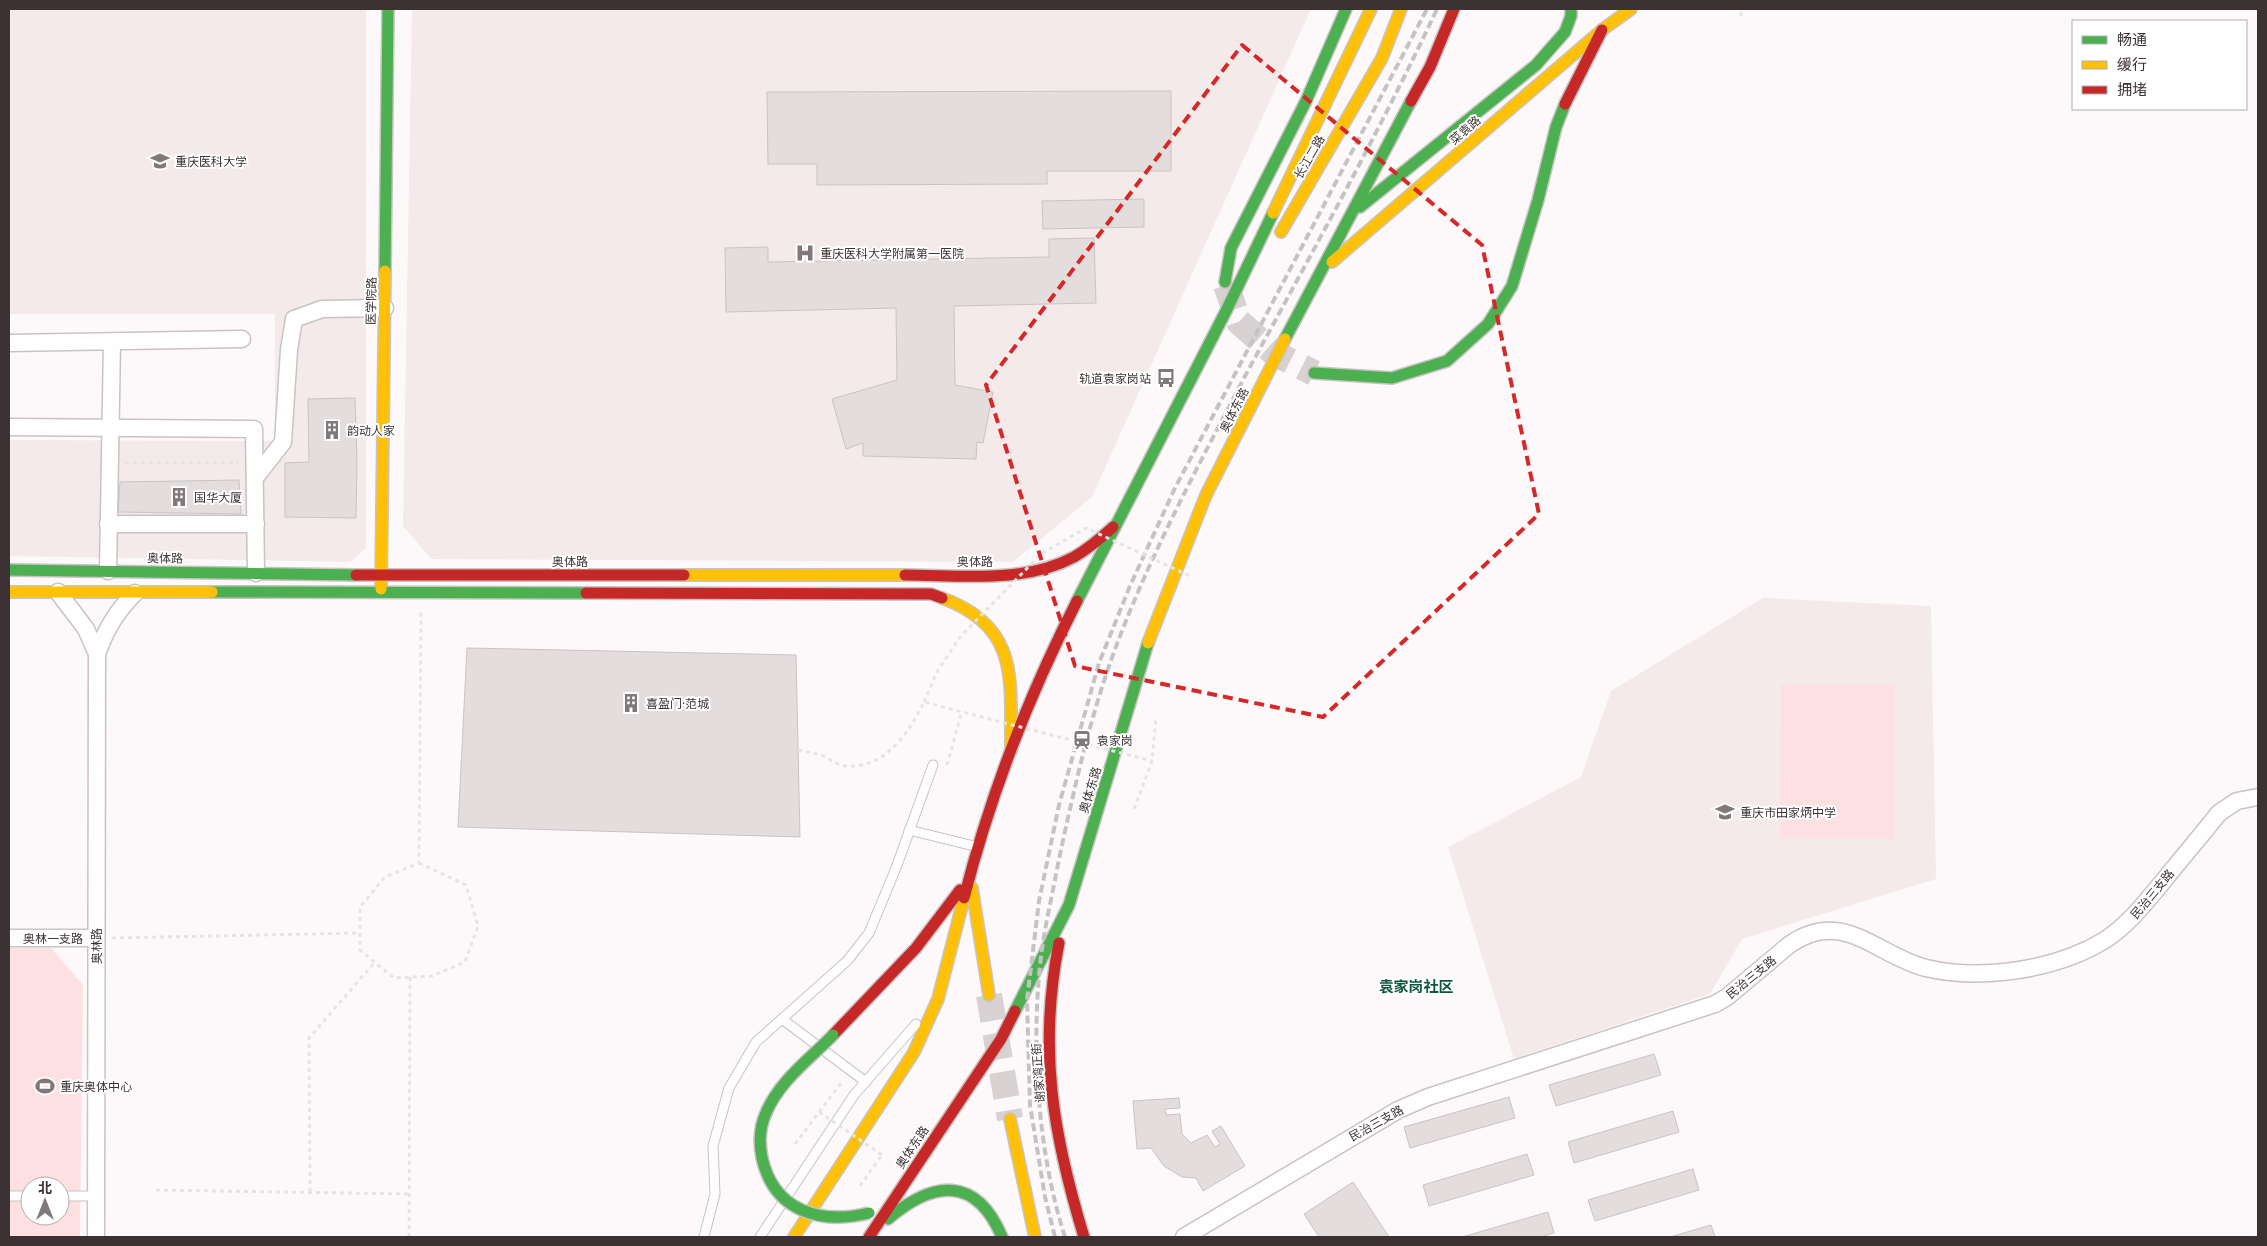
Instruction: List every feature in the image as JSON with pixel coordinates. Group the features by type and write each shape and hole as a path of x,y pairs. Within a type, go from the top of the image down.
{"main road":[{"name":"医学院路","path":"381,593 388,9"},
{"path":"1225,282 1231,248 1306,101 1346,9"},
{"path":"794,1237 914,1052 938,999 977,847 1011,752 1058,638 1226,311 1371,9"},
{"name":"长江二路","path":"1226,311 1296,208 1382,58 1401,9"},
{"path":"1318,274 1430,67 1454,9"},
{"path":"1352,214 1536,65 1565,32 1571,16 1570,9"},
{"name":"菜袁路","path":"1318,274 1602,30 1631,9"},
{"path":"1314,372 1392,378 1447,360 1488,324 1512,286 1538,200 1556,127 1567,99 1602,30"},
{"name":"奥体东路","path":"871,1234 1001,1039 1069,905 1155,626 1206,495 1318,274"},
{"name":"奥体路","path":"9,570 381,575 1001,575 1043,571 1068,562 1088,550 1116,524"},
{"path":"9,592 931,594 956,601 977,612 991,626 1004,646 1008,668 1011,752"},
{"path":"970,875 989,995"},
{"path":"900,1190 869,1212 856,1217 835,1219 813,1216 800,1209 777,1191 769,1180 762,1157 762,1128 767,1110 778,1092 914,953 940,922 970,875"},
{"name":"谢家湾正街","path":"1069,905 1052,984 1049,1027 1051,1080 1057,1134 1068,1185 1084,1237"},
{"path":"1010,1119 1035,1237"},
{"path":"871,1234 908,1203 924,1194 941,1191 958,1192 974,1197 986,1205 1002,1237"}],"street":[{"path":"255,471 283,442 289,350 294,319 322,309 385,308"},
{"path":"9,342 242,339"},
{"path":"108,571 112,342"},
{"path":"9,427 254,429 256,573"},
{"path":"108,524 256,524"},
{"name":"奥林路","path":"58,592 86,629 97,654"},
{"name":"奥林路","path":"96,1237 97,654 105,631 116,612 135,593"},
{"name":"民治三支路","path":"1184,1237 1398,1110 1428,1097 1715,1004 1727,997 1794,941 1814,932 1841,930 1912,963 1942,971 2010,972 2049,964 2080,953 2105,940 2128,923 2219,814 2237,801 2258,797"},
{"name":"奥林一支路","path":"9,938 96,938"}],"lane":[{"path":"704,1237 715,1194 713,1146 729,1088 756,1042 847,961 869,932 933,765"},
{"path":"909,830 977,847"},
{"path":"760,1237 854,1095 938,999"},
{"path":"782,1019 866,1082"},
{"path":"70,1196 96,1196"}],"path":[{"path":"1741,9 1741,16"},
{"path":"110,463 255,471"},
{"path":"798,750 821,755 844,766 873,763 893,748 913,724 937,672 960,637 1040,554 1086,528 1192,577"},
{"path":"419,863 422,593"},
{"path":"924,702 1152,761"},
{"path":"947,766 962,711"},
{"path":"1134,809 1152,761 1156,718"},
{"path":"419,863 466,884 478,926 465,962 432,976 394,978 360,950 360,907 385,877 419,863"},
{"path":"96,938 360,933"},
{"path":"310,1192 309,1038 375,962"},
{"path":"409,1237 410,977"},
{"path":"795,1144 842,1083"},
{"path":"819,1112 882,1155 860,1186"},
{"path":"156,1190 409,1194"}],"highlighted area":[{"path":"1242,45 1482,245 1539,514 1323,717 1075,666 986,385"}],"shaded area":[{"path":"9,9 366,9 366,548 350,562 9,556 9,440 275,441 275,314 9,314"},
{"name":"重庆医科大学附属第一医院","path":"412,9 1311,9 1092,497 1013,562 431,559 403,526"},
{"name":"重庆市田家炳中学","path":"1763,598 1931,606 1936,879 1742,939 1710,994 1514,1059 1448,847 1581,777 1611,691"},
{"path":"1781,685 1895,685 1895,839 1780,839"},
{"name":"重庆奥体中心","path":"9,948 51,948 83,985 80,1237 9,1237"}],"building":[{"path":"1171,91 1171,171 1047,171 1047,184 817,185 817,164 768,164 767,92"},
{"path":"1144,199 1144,227 1043,229 1042,201"},
{"path":"1094,238 1096,303 954,306 955,385 993,392 983,443 977,442 976,459 863,456 863,443 846,449 832,399 897,380 896,308 726,312 725,248 768,247 768,262 1049,257 1049,239"},
{"name":"韵动人家","path":"355,398 356,518 285,517 285,463 309,462 308,399"},
{"name":"国华大厦","path":"239,480 241,514 118,512 120,482"},
{"name":"喜盈门·范城","path":"467,648 796,655 800,837 458,827"},
{"path":"1654,1054 1661,1075 1556,1106 1549,1085"},
{"path":"1509,1097 1515,1118 1410,1148 1404,1127"},
{"path":"1179,1098 1180,1108 1165,1109 1166,1115 1180,1114 1182,1134 1191,1143 1207,1135 1215,1147 1220,1144 1212,1131 1221,1126 1245,1166 1203,1191 1196,1178 1182,1177 1164,1166 1151,1148 1137,1149 1133,1101"},
{"path":"1673,1111 1679,1132 1574,1163 1568,1142"},
{"path":"1527,1154 1534,1175 1429,1206 1423,1185"},
{"path":"1693,1169 1699,1190 1595,1221 1588,1200"},
{"path":"1353,1182 1389,1237 1319,1237 1304,1214"},
{"path":"1548,1212 1554,1233 1540,1237 1462,1237"},
{"path":"1711,1225 1715,1237 1670,1237"}],"tunnel":[{"path":"1226,285 1239,322 1274,353 1314,373"},
{"path":"989,995 1010,1119"}],"railway":[{"path":"1055,1237 1045,1197 1030,1105 1027,1000 1039,901 1059,805 1099,663 1130,586 1175,488 1427,9"},
{"path":"1065,1237 1055,1204 1042,1132 1037,1057 1038,983 1044,938 1058,864 1080,764 1101,690 1138,592 1171,520 1244,378 1367,149 1437,9"}],"traffic: fast":[{"path":"385,271 388,9"},
{"path":"1225,282 1231,248 1306,101 1346,9"},
{"path":"1360,207 1536,65 1565,32 1571,16 1571,9"},
{"path":"1285,339 1411,101"},
{"path":"1314,373 1392,378 1447,361 1488,324 1512,286 1538,200 1556,127 1565,104"},
{"path":"1077,601 1226,311 1273,213"},
{"path":"9,570 356,575"},
{"path":"212,592 586,593"},
{"path":"1015,1011 1069,905 1148,643"},
{"path":"833,1035 796,1071 772,1101 761,1129 762,1158 768,1176 777,1191 788,1202 802,1210 817,1215 833,1217 869,1213"},
{"path":"888,1219 921,1197 952,1190 966,1194 980,1203 991,1217 1002,1237"}],"traffic: slow":[{"path":"1273,213 1371,9"},
{"path":"1281,232 1382,58 1401,9"},
{"path":"1332,262 1602,30 1631,9"},
{"path":"381,589 385,271"},
{"path":"1148,643 1206,495 1285,339"},
{"path":"684,575 905,575"},
{"path":"9,592 212,592"},
{"path":"942,598 968,610 986,624 998,641 1006,659 1010,679 1011,751"},
{"path":"972,888 989,995"},
{"path":"794,1237 914,1052 938,999 964,898"},
{"path":"1010,1119 1035,1237"}],"traffic: jam":[{"path":"1411,101 1430,67 1454,9"},
{"path":"1565,104 1602,30"},
{"path":"905,575 991,576 1013,575 1034,571 1055,566 1074,557 1113,527"},
{"path":"356,575 684,575"},
{"path":"586,593 931,594 942,598"},
{"path":"964,898 974,860 1012,746 1059,637 1077,601"},
{"path":"833,1035 916,948 960,890"},
{"path":"1059,943 1050,1019 1052,1092 1064,1163 1084,1237"},
{"path":"869,1237 1001,1039 1015,1011"}],"place":[{"name":"重庆医科大学","path":"160,161"},
{"name":"重庆医科大学附属第一医院","path":"805,253"},
{"name":"轨道袁家岗站","path":"1166,378"},
{"name":"韵动人家","path":"332,430"},
{"name":"国华大厦","path":"179,497"},
{"name":"喜盈门·范城","path":"631,703"},
{"name":"袁家岗","path":"1082,740"},
{"name":"重庆市田家炳中学","path":"1725,812"},
{"name":"重庆奥体中心","path":"45,1086"}],"district":[{"name":"袁家岗社区","path":"1416,986"}]}
